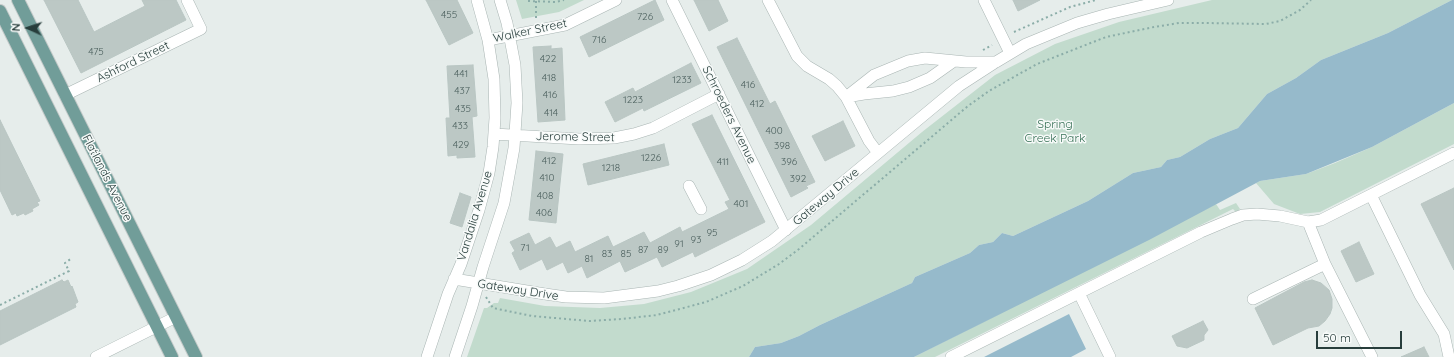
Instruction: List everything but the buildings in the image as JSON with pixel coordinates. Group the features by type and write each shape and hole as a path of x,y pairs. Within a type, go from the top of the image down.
{"main road":[{"name":"Flatlands Avenue","path":"18,0 196,357"},
{"name":"Flatlands Avenue","path":"0,11 172,357"}],"street":[{"name":"Ashford Street","path":"66,95 201,29 187,0"},
{"name":"Vandalia Avenue","path":"427,357 461,264 484,193 494,134 494,79 488,40 477,0"},
{"name":"Vandalia Avenue","path":"455,357 504,203 512,167 516,135 516,81 510,36 500,0"},
{"name":"Walker Street","path":"488,40 565,25 616,0"},
{"name":"Schroeders Avenue","path":"672,0 786,230"},
{"path":"768,0 797,56 807,66 833,82 846,97 865,135 878,153"},
{"path":"984,0 1010,54"},
{"name":"Gateway Drive","path":"454,280 566,297 604,298 641,294 678,286 727,268 757,251 786,230 959,86 996,62 1042,37 1077,23 1168,0"},
{"path":"846,97 874,75 901,63 925,58 954,61 996,62"},
{"path":"846,97 893,91 909,87 930,78 954,61"},
{"name":"Jerome Street","path":"494,134 594,140 624,137 652,128 719,94"},
{"path":"951,357 1201,232 1243,214 1280,216 1308,222 1321,220 1454,153"},
{"path":"689,186 701,209"},
{"path":"1371,195 1420,295 1444,334 1450,357"},
{"path":"1308,222 1325,264 1372,357"},
{"path":"1253,299 1325,264"},
{"path":"1079,294 1110,357"},
{"path":"96,357 176,317"},
{"path":"1444,334 1454,328"}],"path":[{"path":"536,0 536,19"},
{"path":"528,1 536,0 556,2 564,0"},
{"path":"1014,32 1070,7 1096,0"},
{"path":"488,302 493,308 532,316 589,321 657,315 706,302 743,286 794,253 968,106 989,91 1037,64 1106,37 1154,27 1205,23 1266,24 1280,21 1300,10 1311,0"},
{"path":"0,305 69,271 65,263 72,258"}],"green space":[{"path":"516,0 584,0 559,12 522,19"},
{"name":"Spring Creek Park","path":"1212,0 1452,0 1388,33 1321,60 1296,78 1267,94 1238,128 1210,139 1180,157 1167,160 1161,167 1133,173 1088,201 1013,236 1002,233 993,242 979,245 970,253 915,277 912,283 799,336 781,343 755,347 749,357 467,357 484,308 487,308 494,303 498,303 500,298 545,306 600,308 644,304 691,292 747,269 811,225 922,132 995,75 1055,44 1119,22"},
{"path":"1454,103 1454,144 1320,212 1300,214 1274,204 1256,183 1260,181 1306,174 1335,163 1372,147"},
{"path":"1236,203 1240,209 1236,212 1233,209 935,357 914,357 1216,204 1220,210"}],"water":[{"path":"1454,0 1454,103 1372,147 1306,174 1260,181 1149,240 914,357 749,357 755,347 781,343 799,336 912,283 915,277 970,253 979,245 993,242 1002,233 1013,236 1088,201 1133,173 1161,167 1167,160 1180,157 1210,139 1238,128 1267,94 1296,78 1321,60 1388,33"},
{"path":"1069,314 1086,349 1071,357 984,357"}]}
